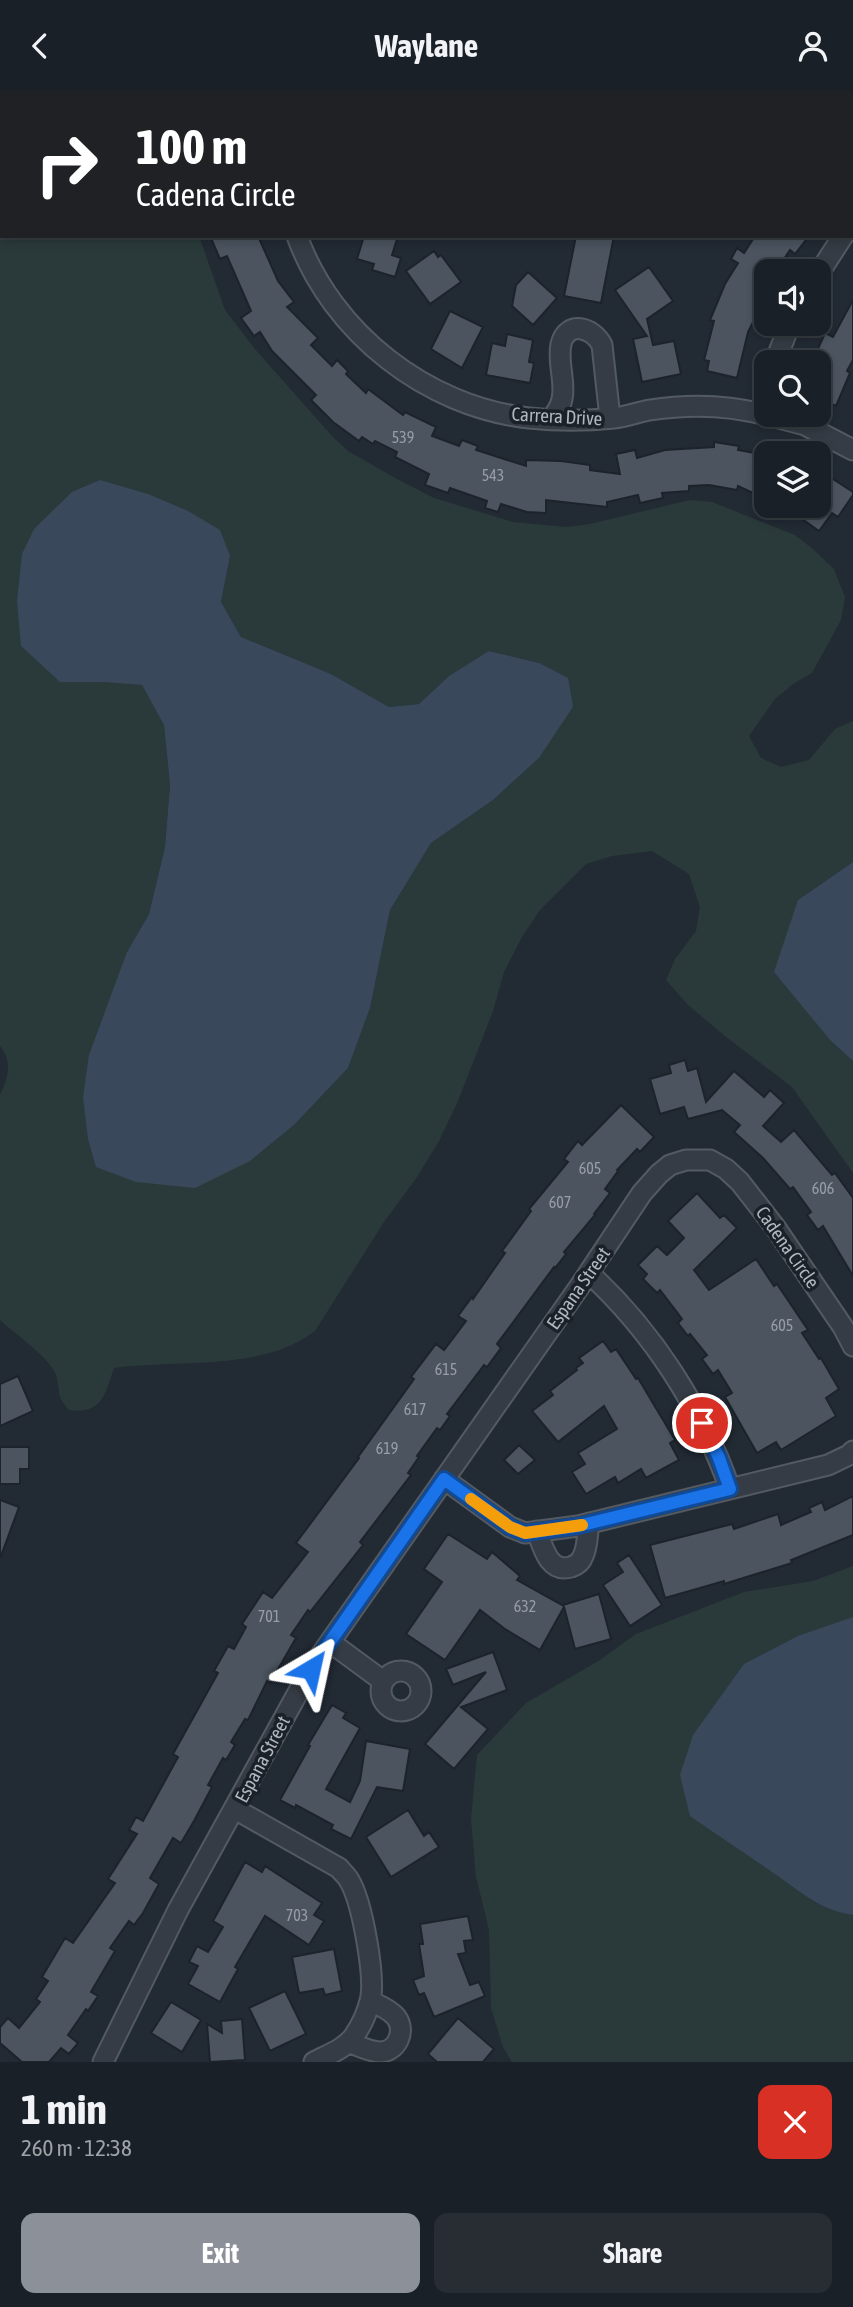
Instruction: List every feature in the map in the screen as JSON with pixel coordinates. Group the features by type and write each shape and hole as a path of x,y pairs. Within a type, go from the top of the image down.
{"street":[{"name":"Carrera Drive","path":"299,238 316,277 328,296 363,338 391,363 416,379 447,395 489,411 552,419 610,418 695,406 754,409"},
{"path":"828,259 842,238"},
{"path":"552,419 562,399 561,345 572,331 581,328 598,337 602,345 610,418"},
{"name":"Carrera Drive","path":"808,427 853,450"},
{"name":"Espana Street","path":"103,2062 178,1910 311,1669 589,1273 642,1193 670,1165 686,1160 710,1160"},
{"name":"Cadena Circle","path":"710,1160 726,1169 740,1182 775,1227 853,1346"},
{"path":"589,1273 640,1326 672,1373 702,1423 730,1489"},
{"path":"444,1479 510,1527 525,1533 589,1523 828,1465 853,1451"},
{"path":"537,1531 551,1563 568,1568 583,1558 589,1523"},
{"path":"330,1642 383,1681"},
{"path":"235,1809 339,1868 348,1878 360,1912 372,1980 370,2001 355,2035 349,2042 314,2062"},
{"path":"349,2042 379,2052 396,2044 400,2025 396,2017 370,2001"}],"shaded area":[{"path":"0,238 200,238 225,310 255,349 332,436 348,451 434,498 513,522 566,527 590,524 690,500 712,502 795,535 834,569 845,597 841,620 812,673 775,699 749,736 761,758 781,767 809,760 835,729 853,721 853,862 798,900 831,1041 853,1061 853,1173 792,1087 688,1005 666,980 675,959 696,931 700,907 689,874 652,851 612,856 586,864 540,910 522,937 504,972 493,1011 458,1101 439,1141 315,1331 294,1344 245,1358 114,1368 105,1394 95,1406 80,1411 69,1410 60,1396 52,1368 0,1320 0,1095 8,1070 0,1046","holes":["230,556 221,602 241,637 331,674 389,707 419,704 449,676 490,651 539,663 573,707 539,758 493,800 431,843 390,910 370,1008 348,1068 294,1125 250,1161 127,952 149,914 165,847 170,785 164,724 142,685 60,681 21,646"]},
{"path":"853,1566 853,1617 846,1620 787,1882 817,1903 834,1911 853,1915 853,2062 512,2062 503,2047 491,2008 489,1930 476,1877 471,1818 477,1755 526,1703 600,1660 636,1634 744,1592 813,1581"}],"water":[{"path":"100,480 148,494 188,511 220,530 230,556 221,602 241,637 331,674 389,707 419,704 449,676 489,651 539,663 568,678 573,707 539,758 493,800 431,843 390,910 370,1008 348,1068 294,1125 250,1161 195,1188 136,1182 96,1167 88,1139 83,1097 89,1055 127,952 149,914 165,847 170,785 164,725 142,685 60,682 21,646 17,601 22,554 34,529 72,492"},
{"path":"853,862 853,1061 831,1041 774,972 798,900"},
{"path":"853,1617 853,1915 830,1909 810,1899 690,1816 680,1775 693,1735 744,1664 798,1636"}],"building":[{"path":"211,238 259,238 278,281 294,302 287,307 318,338 311,345 332,366 337,360 348,371 346,374 366,393 368,389 403,415 405,412 436,427 432,436 459,446 462,440 478,446 476,450 526,466 526,460 561,461 590,465 590,470 620,474 616,454 635,450 637,458 665,450 714,447 714,442 739,446 738,450 754,453 754,493 738,486 737,490 709,485 689,486 689,491 662,493 663,498 640,503 638,495 607,502 607,507 546,500 546,513 527,512 501,504 498,512 485,508 487,501 450,488 448,493 425,485 429,474 395,457 397,452 375,441 373,444 362,437 359,441 333,422 311,400 316,395 272,351 260,332 254,336 241,318 251,311 227,256 220,259"},
{"path":"363,238 397,238 392,255 401,258 395,277 372,270 374,264 357,259"},
{"path":"576,238 614,238 601,303 564,296"},
{"path":"754,238 807,238 795,254 790,250 784,259 754,259 754,320 748,332 737,378 707,371 709,361 704,360 714,321 710,320 725,284 738,263 731,259 737,248 744,253"},
{"path":"434,251 438,257 441,255 461,282 430,304 406,271"},
{"path":"649,267 673,301 647,319 653,345 674,341 681,374 642,382 633,339 647,336 615,290"},
{"path":"528,272 557,298 533,325 512,306 516,285"},
{"path":"853,300 853,360 836,406 831,404 831,350 817,350 824,336 833,337"},
{"path":"450,311 483,327 462,368 431,349"},
{"path":"507,334 533,340 529,362 534,363 530,383 486,375 492,343 505,346"},
{"path":"831,478 853,492 838,517 832,513"},
{"path":"801,518 828,518 819,531"},
{"path":"685,1060 688,1071 697,1068 706,1102 734,1071 764,1097 770,1090 784,1103 763,1126 781,1142 794,1130 832,1175 835,1173 853,1198 853,1276 823,1226 818,1230 807,1215 811,1212 793,1187 790,1189 763,1158 734,1132 740,1125 722,1110 688,1119 684,1107 660,1114 650,1079 671,1073 669,1065"},
{"path":"621,1105 654,1137 640,1152 637,1149 617,1170 605,1189 610,1193 595,1215 564,1252 566,1254 497,1344 501,1348 487,1367 484,1365 447,1414 450,1416 440,1430 437,1428 417,1456 419,1457 408,1473 411,1475 360,1542 363,1545 310,1612 308,1610 291,1635 296,1638 270,1683 267,1681 248,1720 245,1719 231,1742 235,1745 226,1760 223,1758 208,1785 212,1787 194,1821 181,1843 173,1838 150,1878 159,1884 143,1913 134,1925 129,1921 110,1948 115,1951 91,1992 98,1996 68,2035 78,2043 69,2054 61,2048 49,2062 22,2062 0,2043 0,2027 8,2018 19,2028 40,2002 36,1999 48,1981 42,1977 65,1938 73,1943 115,1883 108,1879 137,1834 129,1830 136,1817 143,1821 178,1757 173,1754 218,1673 214,1671 228,1646 234,1649 246,1627 242,1624 263,1592 272,1598 308,1552 296,1543 359,1458 414,1379 411,1377 436,1344 444,1350 466,1321 458,1316 505,1253 502,1251 531,1211 529,1209 568,1162 564,1159 578,1141 582,1145"},
{"path":"697,1193 720,1218 724,1215 737,1228 694,1270 709,1290 756,1259 774,1286 777,1284 808,1330 802,1333 839,1389 826,1398 836,1416 781,1450 776,1442 757,1453 725,1397 732,1393 718,1370 713,1374 702,1359 707,1355 678,1323 682,1319 660,1290 657,1293 643,1279 647,1274 638,1265 657,1246 667,1255 684,1238 668,1221"},
{"path":"603,1341 611,1352 616,1349 636,1379 638,1378 675,1440 670,1443 679,1460 646,1478 641,1469 618,1483 615,1477 586,1494 572,1472 585,1464 578,1453 617,1429 604,1406 558,1442 532,1411 553,1395 550,1391 577,1370 583,1363 579,1358"},
{"path":"18,1376 33,1411 0,1426 0,1384"},
{"path":"519,1445 535,1460 518,1474 504,1460"},
{"path":"0,1447 29,1447 29,1469 20,1469 20,1484 0,1484"},
{"path":"853,1496 853,1535 791,1560 792,1563 724,1584 724,1581 665,1598 650,1545 732,1524 734,1529 778,1514 781,1525 811,1512 809,1508 822,1502 825,1510"},
{"path":"0,1500 19,1507 1,1556 0,1555"},
{"path":"448,1534 487,1559 492,1552 520,1576 517,1580 564,1606 599,1594 611,1639 575,1649 564,1607 540,1650 480,1610 445,1660 406,1634 442,1582 424,1569"},
{"path":"629,1555 662,1605 630,1626 603,1585 623,1572 617,1563"},
{"path":"493,1652 507,1690 461,1707 488,1729 454,1769 425,1744 486,1672 453,1685 446,1669"},
{"path":"332,1705 346,1713 343,1718 360,1728 326,1789 350,1802 360,1781 366,1741 410,1749 403,1791 377,1787 351,1839 331,1829 333,1825 296,1805 295,1808 280,1800"},
{"path":"408,1810 424,1836 429,1832 439,1847 391,1877 366,1837"},
{"path":"245,1862 262,1872 265,1866 322,1903 314,1915 324,1921 309,1945 265,1916 235,1967 238,1969 220,2002 188,1984 198,1966 189,1962 197,1946 208,1952 223,1927 213,1921"},
{"path":"468,1916 473,1940 464,1941 466,1953 458,1954 470,1985 479,1982 485,1996 434,2017 424,1993 419,1995 413,1980 424,1976 419,1944 423,1944 420,1924"},
{"path":"334,1949 342,1991 325,1995 323,1989 299,1993 292,1957"},
{"path":"285,1991 306,2034 270,2051 249,2008"},
{"path":"171,2002 201,2020 182,2052 151,2033"},
{"path":"458,2018 494,2049 483,2062 437,2062 428,2054"},
{"path":"242,2019 245,2060 210,2062 207,2024 222,2033 221,2021"}],"slow traffic":[{"path":"471,1499 510,1527 525,1533 582,1525"}],"route":[{"path":"311,1669 444,1479 510,1527 525,1533 578,1526 730,1489 702,1423"}]}
